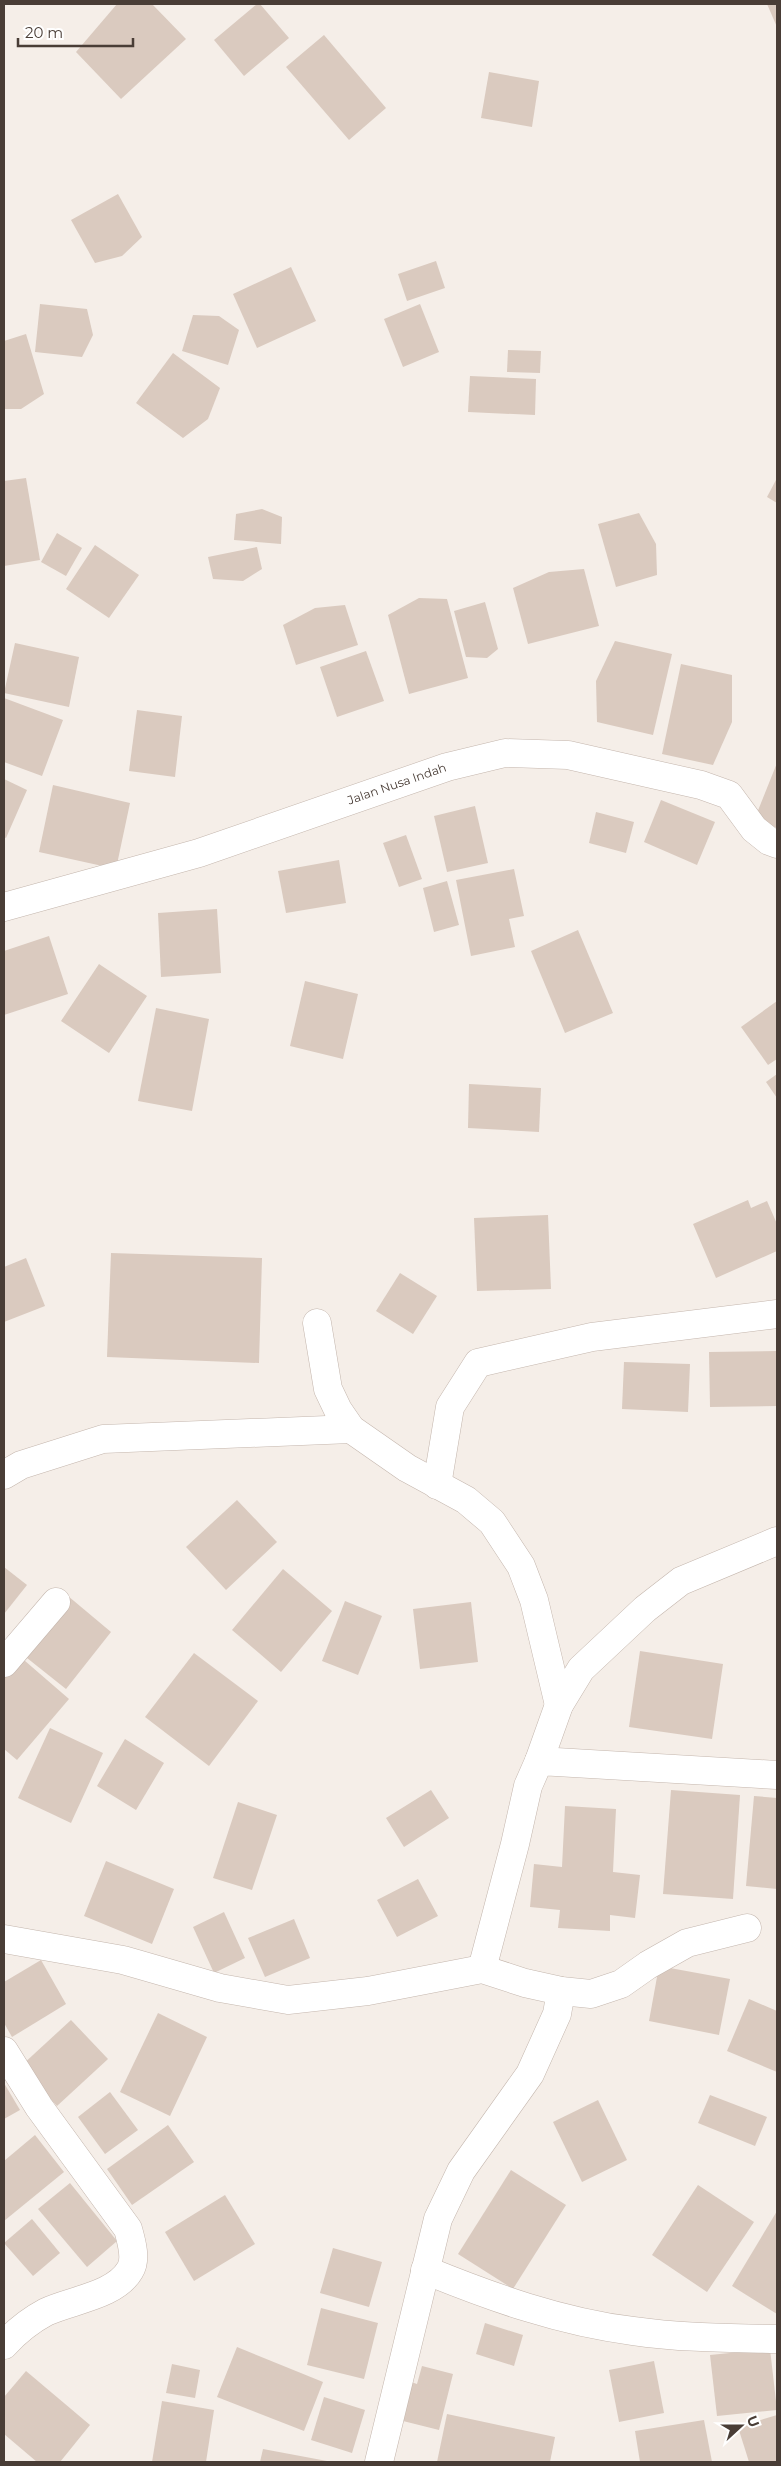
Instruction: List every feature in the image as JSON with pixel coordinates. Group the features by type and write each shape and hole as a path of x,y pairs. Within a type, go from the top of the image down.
{"street":[{"name":"Jalan Nusa Indah","path":"4,907 199,853 447,767 504,753 568,755 701,785 729,795 754,829 769,841 777,844"},
{"path":"436,1486 450,1406 478,1363 592,1337 777,1314"},
{"path":"317,1323 328,1389 338,1410 351,1430 436,1486 466,1500 492,1522 521,1566 534,1600 560,1705"},
{"path":"4,1475 22,1465 103,1439 351,1430"},
{"path":"482,1969 528,1786 560,1705 581,1669 645,1609 681,1581 777,1541"},
{"path":"4,1663 56,1602"},
{"path":"539,1761 777,1775"},
{"path":"4,1939 123,1960 220,1988 288,2000 368,1992 482,1969 502,1978 561,1991 591,1994 621,1984 648,1965 688,1943 747,1928"},
{"path":"379,2462 424,2270 442,2211 461,2171 530,2074 557,2014 561,1991"},
{"path":"4,2052 40,2107 128,2229 133,2252 132,2269 118,2284 46,2312 13,2336 4,2346"},
{"path":"424,2270 507,2300 597,2325 685,2337 777,2339"}],"building":[{"path":"117,4 152,4 186,39 121,99 76,52"},
{"path":"257,4 260,4 289,38 244,76 214,40"},
{"path":"767,4 777,4 777,27"},
{"path":"324,35 386,108 349,140 286,67"},
{"path":"489,72 539,81 532,127 481,118"},
{"path":"118,194 142,237 122,256 95,263 71,220"},
{"path":"436,261 445,288 407,301 398,274"},
{"path":"291,267 316,321 257,348 233,294"},
{"path":"40,304 87,309 93,335 82,357 35,352"},
{"path":"420,304 439,352 403,367 384,319"},
{"path":"193,315 219,316 239,330 228,365 182,351"},
{"path":"26,334 44,394 21,409 4,409 4,341"},
{"path":"508,350 541,351 540,373 507,372"},
{"path":"173,353 220,388 208,419 183,438 136,403"},
{"path":"470,376 536,379 535,415 468,412"},
{"path":"26,478 40,560 4,566 4,481"},
{"path":"777,478 777,503 767,497"},
{"path":"262,509 282,517 281,544 234,540 236,514"},
{"path":"639,513 656,544 657,575 616,587 598,524"},
{"path":"57,533 82,548 66,576 41,562"},
{"path":"95,545 139,575 109,618 66,589"},
{"path":"257,547 262,569 243,581 213,579 208,557"},
{"path":"584,569 599,626 528,644 513,588 549,572"},
{"path":"419,598 447,599 468,678 409,694 388,615"},
{"path":"485,602 498,649 487,658 466,657 454,611"},
{"path":"345,605 358,645 296,665 283,625 315,608"},
{"path":"615,641 672,654 653,735 597,722 596,681"},
{"path":"15,643 79,657 69,707 4,693"},
{"path":"366,651 384,701 337,717 320,667"},
{"path":"681,664 732,675 732,722 713,765 662,754"},
{"path":"4,698 63,720 42,776 4,762"},
{"path":"137,710 182,716 175,777 129,771"},
{"path":"777,763 777,828 755,818"},
{"path":"4,779 27,790 6,838 4,837"},
{"path":"53,785 130,803 116,869 39,852"},
{"path":"661,800 715,822 697,865 644,842"},
{"path":"475,806 488,863 447,872 434,816"},
{"path":"596,812 634,822 626,853 589,843"},
{"path":"406,835 422,879 399,887 383,843"},
{"path":"339,860 346,903 286,913 278,871"},
{"path":"514,869 524,916 509,919 515,947 471,956 456,880"},
{"path":"447,881 459,925 434,932 423,888"},
{"path":"217,909 221,973 161,977 158,913"},
{"path":"578,930 613,1013 565,1033 531,951"},
{"path":"49,936 68,994 4,1015 4,951"},
{"path":"99,964 147,996 109,1053 61,1021"},
{"path":"305,981 358,994 343,1059 290,1046"},
{"path":"777,1001 777,1059 768,1065 741,1027"},
{"path":"156,1008 209,1019 192,1111 138,1101"},
{"path":"777,1074 777,1098 766,1082"},
{"path":"469,1084 541,1088 539,1132 468,1128"},
{"path":"748,1200 751,1208 767,1201 777,1224 777,1251 716,1278 693,1224"},
{"path":"548,1215 551,1289 477,1291 474,1218"},
{"path":"111,1253 262,1258 259,1363 107,1357"},
{"path":"26,1258 45,1306 4,1322 4,1267"},
{"path":"400,1273 437,1296 413,1334 376,1311"},
{"path":"777,1351 777,1406 710,1407 709,1352"},
{"path":"624,1362 690,1364 688,1412 622,1409"},
{"path":"237,1500 277,1542 226,1590 186,1547"},
{"path":"4,1567 27,1585 4,1614"},
{"path":"283,1569 332,1611 281,1672 232,1630"},
{"path":"68,1596 111,1632 66,1689 22,1654"},
{"path":"345,1601 382,1616 358,1675 322,1661"},
{"path":"471,1602 478,1662 420,1669 413,1609"},
{"path":"640,1651 723,1664 712,1739 629,1727"},
{"path":"194,1653 258,1701 209,1766 145,1717"},
{"path":"17,1654 69,1699 17,1760 4,1749 4,1669"},
{"path":"50,1728 103,1753 71,1823 18,1798"},
{"path":"125,1739 164,1763 136,1810 97,1786"},
{"path":"431,1790 449,1818 404,1847 386,1818"},
{"path":"671,1790 740,1795 733,1899 663,1894"},
{"path":"754,1796 777,1798 777,1889 746,1886"},
{"path":"238,1802 277,1815 252,1890 213,1878"},
{"path":"565,1806 616,1809 613,1872 640,1875 635,1918 610,1915 610,1931 558,1928 560,1910 530,1907 534,1864 562,1867"},
{"path":"106,1861 174,1889 152,1944 84,1916"},
{"path":"418,1879 438,1916 397,1937 377,1900"},
{"path":"224,1912 245,1958 214,1973 193,1927"},
{"path":"294,1919 310,1958 265,1977 248,1938"},
{"path":"41,1960 66,2004 12,2037 4,2023 4,1982"},
{"path":"659,1966 730,1979 719,2035 649,2021"},
{"path":"749,1999 777,2011 777,2072 727,2051"},
{"path":"158,2013 207,2037 170,2116 120,2092"},
{"path":"71,2020 108,2059 57,2106 21,2066"},
{"path":"4,2083 20,2110 4,2119"},
{"path":"110,2092 138,2130 105,2154 78,2117"},
{"path":"710,2095 767,2117 755,2146 698,2123"},
{"path":"598,2100 627,2160 582,2182 553,2122"},
{"path":"168,2125 194,2162 132,2205 107,2169"},
{"path":"35,2135 64,2172 4,2221 4,2161"},
{"path":"511,2170 566,2205 513,2289 458,2254"},
{"path":"70,2183 117,2241 87,2267 38,2209"},
{"path":"698,2185 754,2222 707,2292 652,2255"},
{"path":"225,2195 255,2244 194,2281 165,2232"},
{"path":"777,2211 777,2314 732,2286"},
{"path":"32,2219 60,2253 33,2276 4,2243"},
{"path":"333,2248 382,2262 369,2307 320,2293"},
{"path":"321,2308 378,2323 364,2379 307,2365"},
{"path":"485,2323 523,2335 514,2366 476,2354"},
{"path":"237,2347 323,2382 304,2431 217,2397"},
{"path":"770,2349 777,2410 717,2416 710,2355"},
{"path":"654,2361 664,2413 619,2422 609,2370"},
{"path":"172,2364 200,2370 195,2398 166,2393"},
{"path":"422,2366 453,2374 439,2430 399,2420 408,2381 417,2384"},
{"path":"26,2371 90,2425 60,2462 37,2462 4,2434 4,2397"},
{"path":"324,2397 365,2410 352,2453 311,2440"},
{"path":"162,2401 214,2410 206,2462 152,2462"},
{"path":"447,2414 555,2437 550,2462 437,2462"},
{"path":"777,2415 777,2462 749,2462 738,2427"},
{"path":"704,2420 712,2462 640,2462 635,2431"},
{"path":"263,2449 327,2461 327,2462 260,2462"}]}
